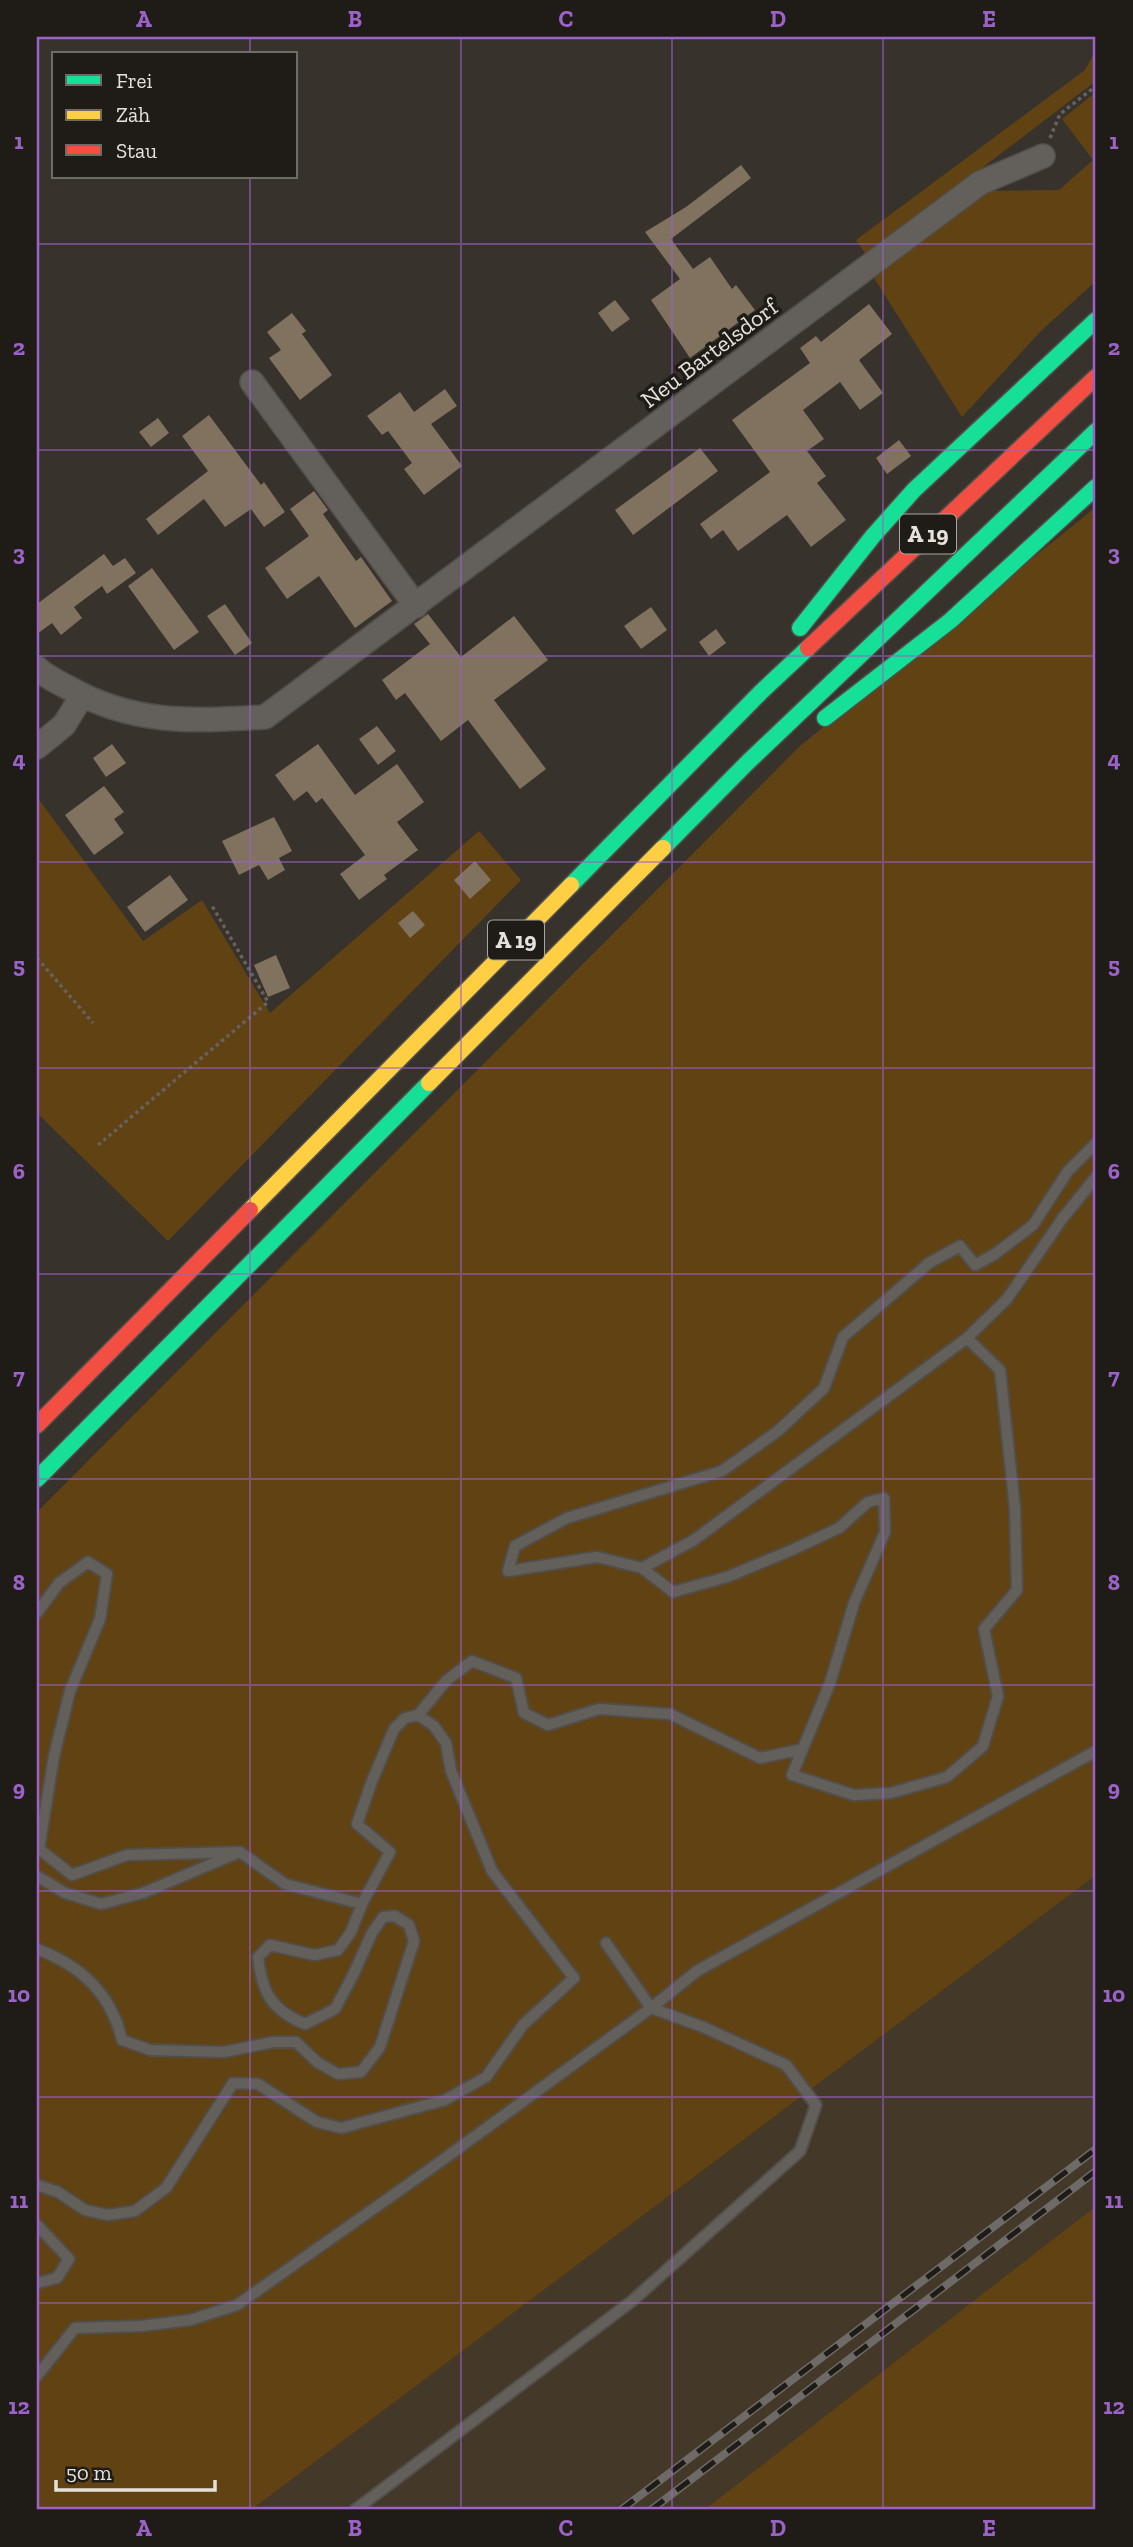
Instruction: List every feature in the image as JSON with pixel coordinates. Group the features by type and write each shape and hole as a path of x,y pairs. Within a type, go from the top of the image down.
{"highway":[{"path":"761,692 789,643 873,536 914,490 1096,320"},
{"name":"A 19","path":"37,1425 761,692 1096,377"},
{"name":"A 19","path":"37,1479 748,762 1096,431"},
{"path":"818,724 950,621 1096,487"},
{"path":"748,762 796,741"}],"street":[{"name":"Neu Bartelsdorf","path":"37,668 82,696 133,714 189,721 265,717 980,183 1042,156"},
{"path":"252,382 416,606"},
{"path":"37,747 64,725 82,696"}],"lane":[{"path":"967,1338 1000,1370 1015,1508 1017,1590 985,1629 998,1696 983,1746 947,1777 891,1793 854,1795 792,1775 831,1683 854,1604 885,1532 884,1497 869,1502 839,1528 727,1577 673,1592 642,1568 597,1556 508,1571 515,1546 567,1518 722,1471 778,1431 824,1388 844,1337 929,1263 960,1246 975,1265 995,1254 1033,1225 1068,1171 1096,1143"},
{"path":"642,1568 694,1539 967,1338 1007,1299 1062,1219 1096,1177"},
{"path":"37,1613 59,1583 88,1562 107,1574 100,1619 70,1691 54,1756 39,1849 72,1875 127,1854 240,1852 285,1884 362,1904"},
{"path":"37,1949 64,1960 97,1989 116,2017 122,2040 150,2050 224,2052 273,2042 296,2042 317,2062 338,2074 361,2072 380,2047 414,1941 409,1925 396,1916 383,1917 372,1933 335,2008 305,2024 288,2017 273,2004 261,1981 258,1957 270,1945 315,1955 338,1951 351,1932 362,1904 390,1852 357,1824 394,1729 405,1718 418,1715 446,1681 472,1661 516,1678 524,1713 548,1725 599,1709 670,1714 760,1758 803,1749"},
{"path":"37,2185 58,2192 85,2210 108,2215 135,2211 166,2188 233,2082 258,2084 317,2122 341,2128 445,2100 486,2077 523,2025 574,1978 492,1871 452,1771 446,1742 434,1726 418,1715"},
{"path":"37,2376 75,2328 141,2326 190,2320 237,2305 437,2164 697,1971 1096,1751"},
{"path":"37,1876 65,1894 101,1904 143,1893 240,1852"},
{"path":"355,2510 632,2301 800,2151 816,2105 786,2066 703,2027 650,2008 606,1943"},
{"path":"37,2225 69,2259 57,2278 37,2283"}],"path":[{"path":"1042,156 1059,114 1096,86"},
{"path":"98,1145 268,1002 211,904"},
{"path":"37,958 93,1023"}],"shaded area":[{"path":"1096,50 1096,81 867,256 856,240 1085,70"},
{"path":"1096,92 1096,281 1041,331 962,417 872,275 983,191 1059,190 1093,160 1062,119"},
{"path":"1096,507 1096,1875 251,2510 37,2510 37,1512 800,746"},
{"path":"37,797 143,941 202,900 270,1013 479,831 521,880 168,1241 37,1113"},
{"path":"1096,1875 1096,2206 704,2510 251,2510"},
{"path":"1096,2206 1096,2510 704,2510"}],"building":[{"path":"741,165 751,178 671,239 693,269 710,257 732,289 736,285 755,310 690,358 651,300 680,279 645,232 686,207"},
{"path":"615,300 630,319 612,332 598,313"},
{"path":"869,304 892,334 859,360 883,393 860,410 840,382 803,410 824,439 807,451 826,476 817,483 846,520 811,547 787,515 738,551 723,530 711,539 700,524 770,472 732,420 810,363 800,348 816,336 821,342"},
{"path":"292,313 306,331 302,334 332,375 300,400 269,358 281,350 267,332"},
{"path":"445,389 457,406 431,424 462,466 424,495 404,469 412,463 388,431 382,435 367,416 400,392 414,412"},
{"path":"209,415 261,485 264,482 285,512 264,527 251,509 225,527 204,499 158,535 146,519 208,471 182,436"},
{"path":"158,418 169,433 151,447 139,432"},
{"path":"899,440 911,456 887,474 876,458"},
{"path":"700,448 718,471 633,535 615,510"},
{"path":"314,491 328,510 323,514 356,561 361,557 392,601 355,628 319,576 287,599 265,568 309,536 290,509"},
{"path":"104,554 113,566 125,558 136,573 107,594 102,586 74,607 82,618 61,635 52,623 37,634 37,604"},
{"path":"152,568 199,632 174,650 128,586"},
{"path":"225,604 252,643 235,655 207,616"},
{"path":"651,607 667,630 641,649 624,626"},
{"path":"428,614 461,657 514,616 548,660 494,700 546,769 520,789 468,720 441,741 405,693 396,700 382,680 430,644 414,624"},
{"path":"716,629 726,643 709,656 699,642"},
{"path":"377,726 396,751 378,765 359,739"},
{"path":"112,744 126,763 106,777 93,758"},
{"path":"318,744 355,795 397,764 424,802 397,822 418,850 384,875 387,879 359,900 340,874 365,855 322,798 316,803 307,791 294,801 275,775"},
{"path":"104,786 124,812 114,819 124,833 94,855 65,815"},
{"path":"274,817 292,851 279,858 285,870 268,880 259,865 239,875 222,841"},
{"path":"475,861 491,880 470,899 454,880"},
{"path":"170,875 188,900 145,932 127,907"},
{"path":"413,911 425,925 410,938 398,923"},
{"path":"276,955 290,988 268,997 254,965"}],"railway":[{"path":"621,2510 1096,2149"},
{"path":"651,2510 1096,2171"}],"traffic: fast":[{"path":"800,628 873,536 914,490 1096,320"},
{"path":"663,848 748,762 1096,431"},
{"path":"825,718 950,621 1096,487"},
{"path":"571,885 761,692 808,648"},
{"path":"37,1479 429,1083"}],"traffic: slow":[{"path":"429,1083 663,848"},
{"path":"250,1210 571,885"}],"traffic: jam":[{"path":"808,648 1096,377"},
{"path":"37,1425 250,1210"}]}
